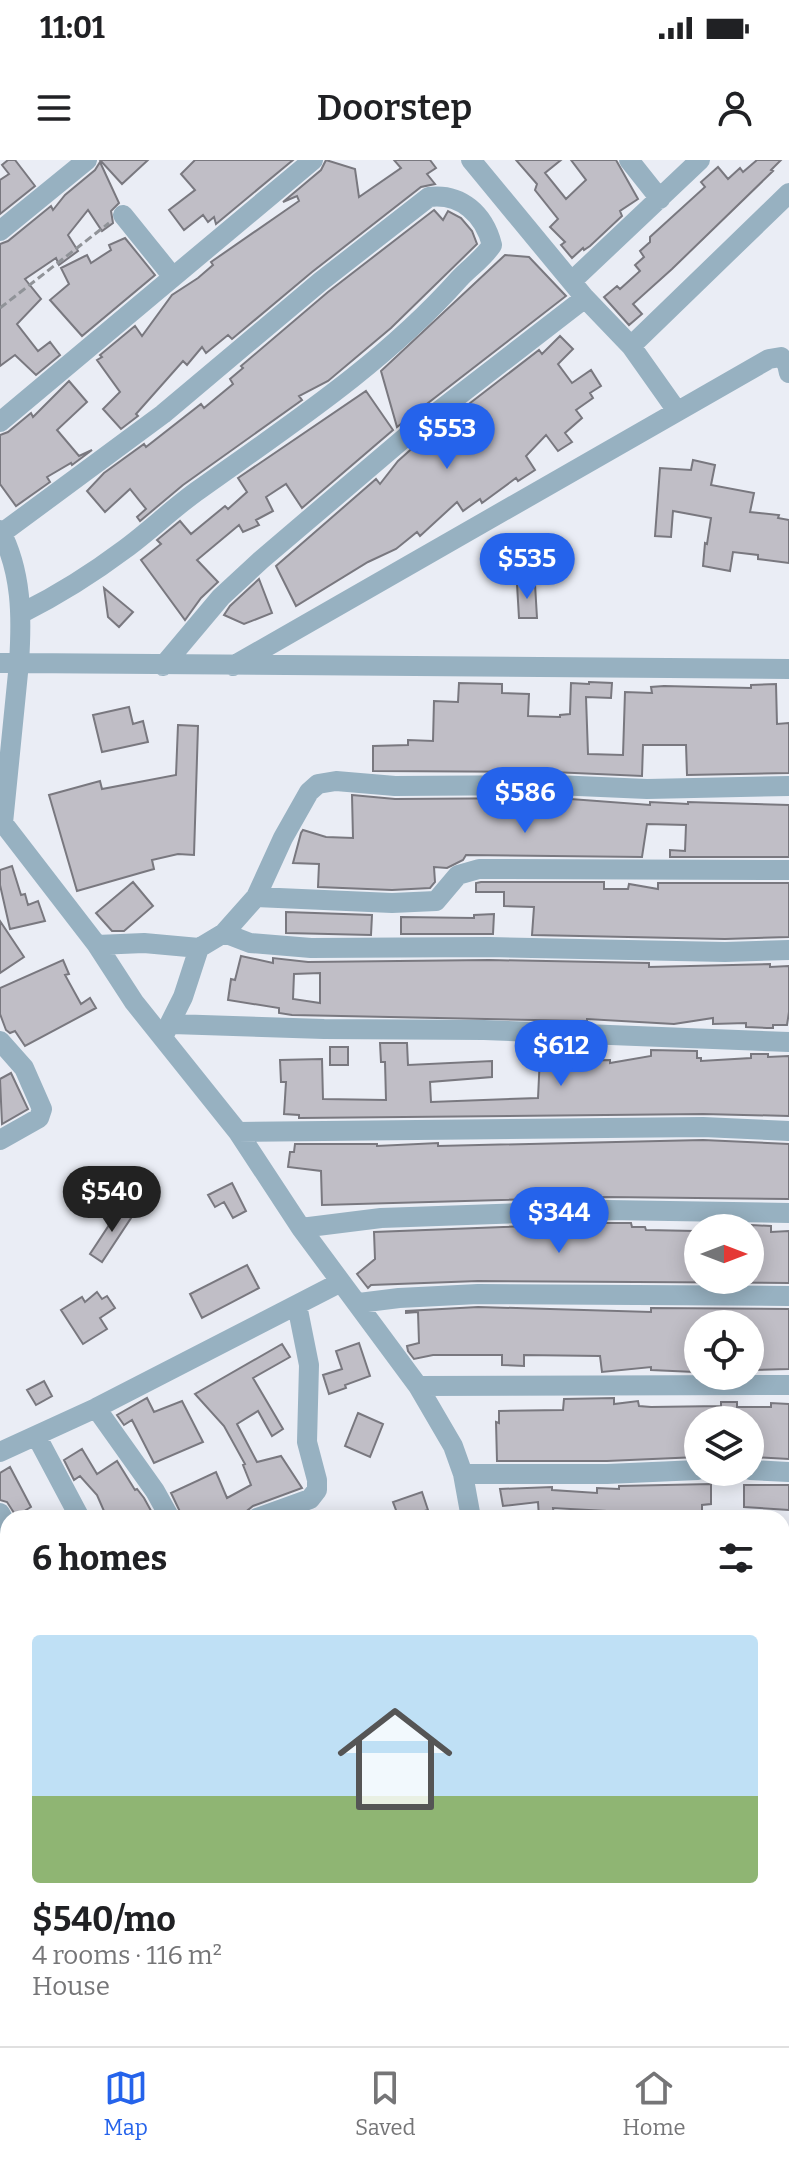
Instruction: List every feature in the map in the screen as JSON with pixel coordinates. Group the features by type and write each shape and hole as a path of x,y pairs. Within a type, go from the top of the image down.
{"street":[{"path":"0,231 87,160"},
{"path":"0,422 313,160"},
{"path":"471,160 585,298 631,346 677,411"},
{"path":"629,160 660,199"},
{"path":"572,281 700,160"},
{"path":"631,346 789,193"},
{"path":"22,613 55,597 124,550 198,491 305,416 363,369 437,303 465,272 486,256 492,245 489,230 478,215 447,195 429,197 332,272 163,414 1,532 17,578 22,613 9,663 1,823 167,1031 301,1228 418,1386 453,1446 463,1474 470,1510"},
{"path":"123,215 173,277"},
{"path":"163,666 221,597 261,560 409,434 585,298"},
{"path":"233,666 769,359 781,357 789,373"},
{"path":"9,663 789,669"},
{"path":"97,945 144,943 199,948 224,933 256,897 309,792 318,784 336,781 395,786 555,785 647,789 789,786"},
{"path":"256,897 392,903 436,901 458,875 479,869 789,870"},
{"path":"224,933 250,943 311,948 789,950"},
{"path":"167,1031 199,948"},
{"path":"167,1031 484,1030 789,1042"},
{"path":"0,1041 24,1068 42,1109 39,1118 0,1140"},
{"path":"238,1132 703,1127 789,1131"},
{"path":"301,1228 381,1218 607,1210 789,1213"},
{"path":"0,1452 96,1408 341,1282"},
{"path":"359,1303 478,1294 789,1296"},
{"path":"279,1510 310,1499 317,1490 307,1442 309,1365 297,1305"},
{"path":"418,1386 789,1385"},
{"path":"96,1408 166,1510"},
{"path":"37,1437 76,1510"},
{"path":"463,1474 684,1471"},
{"path":"764,1471 789,1472"}],"path":[{"path":"0,308 123,215"}],"building":[{"path":"8,160 15,160 35,186 0,214 0,180 9,174 2,165"},
{"path":"100,160 148,160 122,184"},
{"path":"195,160 293,160 216,224 214,217 208,222 203,215 184,230 169,210 195,190 181,174"},
{"path":"326,160 355,169 359,197 401,168 394,160 430,160 436,168 427,174 435,184 421,187 232,339 228,335 206,353 202,347 187,365 183,361 136,414 138,416 121,429 103,409 120,392 97,360 102,357 100,355 135,326 142,336 172,295 198,278 213,265 211,262 299,201 297,196 283,202 321,170"},
{"path":"516,160 561,160 545,173 566,199 586,180 571,160 616,160 638,199 620,211 622,216 590,246 572,258 561,245 565,242 550,227 558,219 535,190 537,184"},
{"path":"757,160 781,160 633,304 642,314 629,325 604,297 617,286 620,289 640,271 635,265 644,257 640,251 650,242 650,237 705,187 701,182 718,167 728,179 740,168 743,172"},
{"path":"100,162 119,203 111,211 113,223 102,231 88,210 68,235 78,251 59,265 56,258 25,279 41,299 17,324 38,351 50,342 60,355 36,375 15,355 0,366 0,244 51,206 53,210"},
{"path":"434,210 443,220 448,211 461,218 472,231 477,244 391,328 328,381 299,396 302,400 183,485 140,521 137,517 146,509 130,489 105,512 87,491 104,473 144,444 146,447 201,404 204,408 233,384 230,379 243,368 241,366 328,292"},
{"path":"125,238 155,275 82,336 50,300 69,284 61,268 87,255 91,263 111,250 109,245"},
{"path":"505,255 529,257 566,296 397,427 381,371"},
{"path":"560,336 573,349 558,364 572,383 591,370 601,386 590,393 593,398 576,410 582,418 565,433 572,442 558,451 546,435 526,456 535,470 518,481 516,478 482,503 480,499 463,511 457,502 420,536 417,532 396,549 368,562 296,606 276,566 376,479 380,484 398,461 417,444 539,350 542,354"},
{"path":"69,381 87,402 57,430 79,456 92,450 72,465 47,477 50,482 16,506 0,484 0,435 31,413 33,417"},
{"path":"366,391 393,430 302,508 286,484 266,497 273,511 256,520 259,525 243,532 239,525 197,560 218,582 185,620 141,560 161,544 157,540 180,521 191,534 225,506 228,509 247,492 238,478"},
{"path":"693,460 715,465 711,485 754,493 750,512 779,515 778,518 789,520 789,563 733,552 730,571 703,566 711,518 673,511 671,537 655,536 660,468 691,470"},
{"path":"259,579 272,613 244,624 224,615 230,606"},
{"path":"517,584 535,584 537,618 519,618"},
{"path":"104,588 133,612 119,627 108,617"},
{"path":"459,683 502,684 502,693 529,694 528,716 560,717 570,714 571,683 612,683 611,698 586,697 588,754 623,755 625,692 652,693 651,687 664,686 751,688 751,685 776,684 777,724 789,723 789,773 687,775 686,745 643,745 642,776 373,771 373,746 408,745 408,740 433,741 434,701 458,702"},
{"path":"129,707 133,724 143,721 148,742 102,752 93,715"},
{"path":"178,725 198,726 194,855 178,854 152,860 154,869 77,891 49,795 100,781 102,789 176,775"},
{"path":"352,795 395,799 557,798 650,805 650,802 688,802 789,805 789,857 670,857 670,850 685,851 686,825 647,824 642,857 466,855 463,860 447,868 434,867 435,882 430,888 318,887 319,864 293,863 301,833 303,830 326,837 353,838"},
{"path":"12,866 21,895 25,894 28,905 38,901 45,921 10,929 0,885 0,870"},
{"path":"133,882 153,906 124,931 112,931 96,913"},
{"path":"604,882 604,889 628,889 629,884 658,889 658,883 789,883 789,937 725,939 532,935 534,907 504,906 504,892 476,892 476,883"},
{"path":"286,912 372,915 371,935 286,933"},
{"path":"494,914 493,934 401,934 401,917 474,918 474,915"},
{"path":"0,921 24,957 0,973"},
{"path":"241,956 273,963 273,958 308,962 489,960 649,963 649,967 770,964 770,967 789,966 789,1012 787,1025 773,1025 773,1028 746,1027 746,1023 713,1024 713,1018 674,1024 587,1019 292,1015 279,1013 279,1008 228,1000 231,979 235,980","holes":["320,973 320,1003 293,999 294,974"]},
{"path":"63,960 69,974 65,975 81,1004 90,998 96,1008 25,1046 15,1031 10,1033 6,1030 0,1014 0,988"},
{"path":"380,1043 407,1043 408,1065 492,1061 492,1077 430,1082 431,1102 538,1098 540,1056 563,1057 563,1061 610,1060 610,1063 651,1056 651,1050 697,1051 697,1058 701,1061 751,1058 751,1054 789,1056 789,1116 299,1118 299,1115 284,1114 286,1082 281,1082 280,1060 322,1059 323,1099 386,1100 385,1062 381,1062"},
{"path":"330,1047 348,1047 348,1065 330,1065"},
{"path":"11,1073 28,1109 2,1124 0,1079"},
{"path":"703,1140 789,1144 789,1199 607,1197 322,1205 321,1171 288,1167 290,1152 294,1152 295,1144 377,1146 438,1143 438,1146"},
{"path":"232,1183 246,1211 233,1218 224,1202 215,1207 208,1195"},
{"path":"121,1207 133,1215 102,1262 90,1254"},
{"path":"607,1223 631,1223 632,1227 645,1227 646,1230 684,1231 684,1282 478,1281 371,1285 368,1288 357,1274 375,1259 374,1232"},
{"path":"764,1226 771,1226 771,1232 789,1231 789,1283 764,1283"},
{"path":"247,1265 259,1288 202,1318 190,1294"},
{"path":"97,1292 102,1299 107,1296 115,1308 100,1318 107,1329 83,1344 61,1310 82,1297 85,1302"},
{"path":"478,1307 651,1312 651,1308 789,1309 789,1369 764,1370 764,1310 684,1310 684,1372 651,1370 651,1367 602,1372 600,1356 524,1355 524,1366 502,1365 502,1355 433,1355 414,1359 407,1346 419,1343 418,1312 406,1311"},
{"path":"359,1343 370,1376 329,1394 323,1375 342,1369 336,1351"},
{"path":"282,1344 290,1357 253,1378 283,1429 272,1436 258,1411 237,1424 257,1462 281,1456 302,1488 248,1510 179,1510 171,1493 216,1472 227,1498 251,1485 245,1464 224,1426 195,1394"},
{"path":"44,1381 52,1396 36,1405 27,1390"},
{"path":"147,1398 154,1412 182,1401 203,1442 154,1463 132,1420 124,1425 117,1415"},
{"path":"614,1398 614,1404 638,1401 639,1406 684,1407 684,1458 497,1461 496,1422 499,1423 499,1411 563,1410 564,1399"},
{"path":"721,1402 737,1402 737,1406 721,1406"},
{"path":"771,1403 789,1404 789,1459 764,1458 764,1407 771,1407"},
{"path":"358,1413 383,1424 370,1457 345,1446"},
{"path":"82,1449 97,1474 117,1461 151,1510 104,1510 97,1495 80,1476 74,1480 64,1460"},
{"path":"10,1467 31,1507 12,1510 7,1502 0,1500 0,1473"},
{"path":"789,1485 789,1510 744,1507 744,1486"},
{"path":"619,1486 711,1486 711,1504 702,1505 702,1510 538,1510 538,1502 503,1506 500,1489 552,1487 552,1490 597,1493 597,1488 619,1489"},
{"path":"422,1492 428,1510 396,1510 393,1502"}]}
